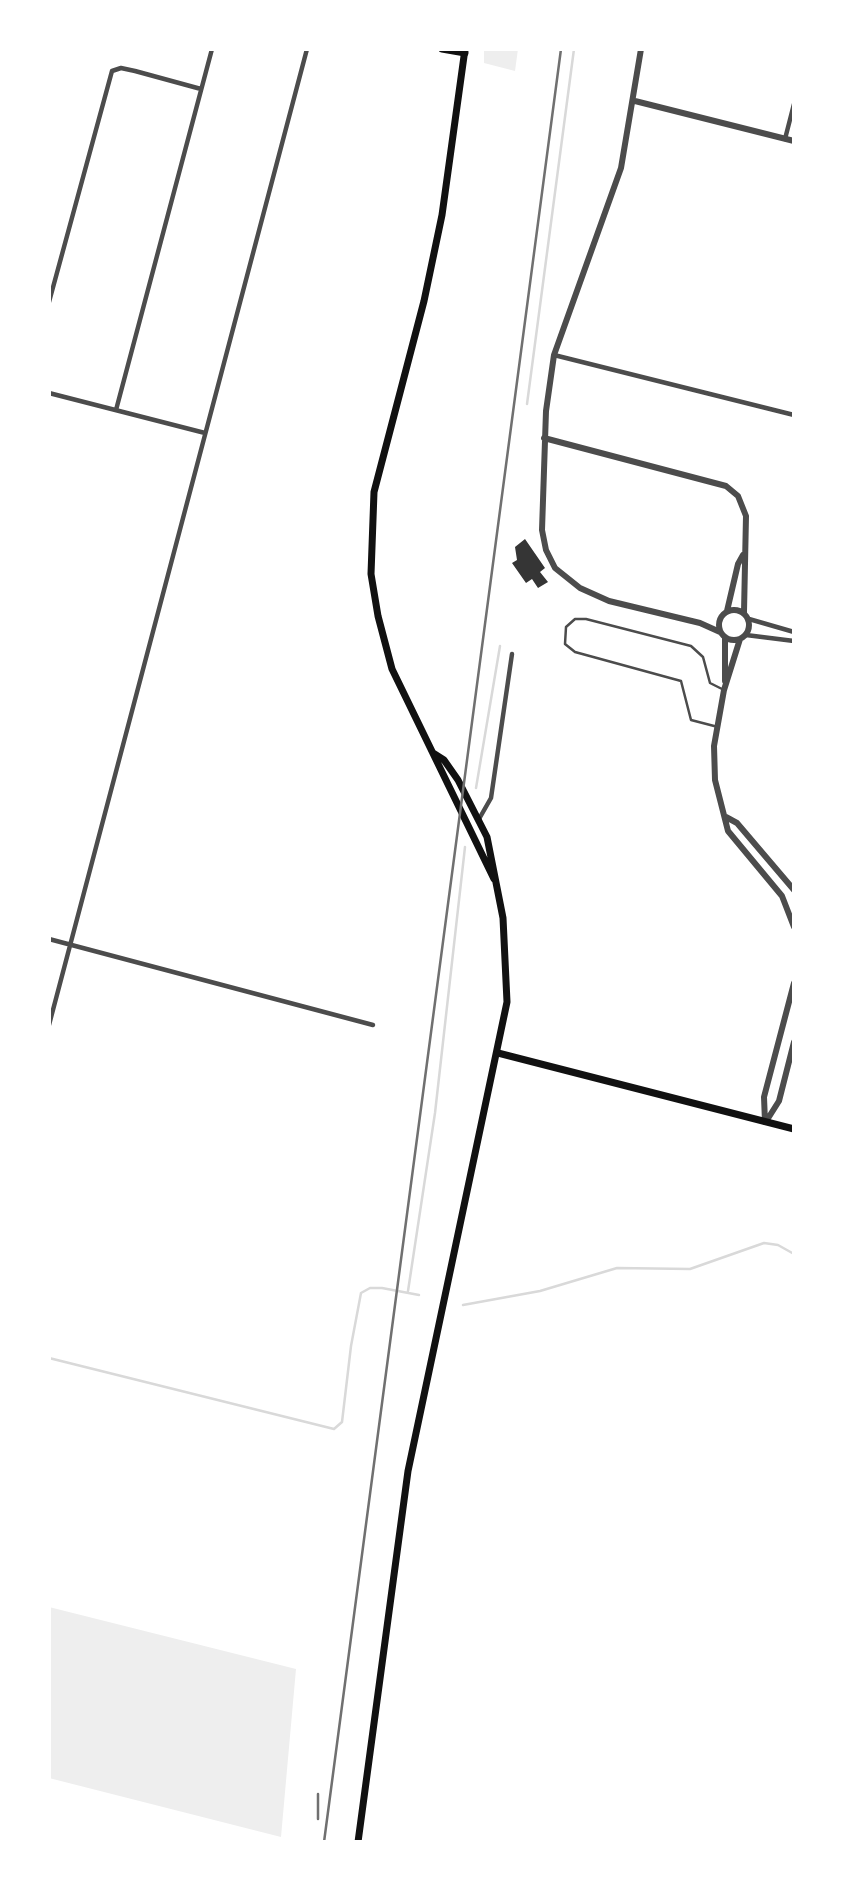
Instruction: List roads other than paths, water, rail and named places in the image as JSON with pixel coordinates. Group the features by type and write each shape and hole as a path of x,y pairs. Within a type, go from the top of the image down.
{"main road":[{"path":"442,49 465,51 442,215 424,301 380,466 370,534 371,573 378,616 392,669 433,753 440,774 494,880"},
{"path":"358,1842 408,1471 442,1298 498,1053 508,977 503,918 494,880 494,862 479,819 444,760 433,753"},
{"path":"498,1053 794,1129"}],"street":[{"path":"116,410 212,49"},
{"path":"49,1025 307,49"},
{"path":"641,49 635,101 617,183 554,355 544,438 542,530 546,550 555,568 569,581 591,594 700,623 722,634 794,641"},
{"path":"49,302 112,71 121,68 201,89"},
{"path":"635,101 794,141"},
{"path":"785,139 794,104"},
{"path":"554,355 794,415"},
{"path":"49,393 205,433"},
{"path":"544,438 726,486 744,507 746,526 743,555 727,611 719,622 722,634 724,690"},
{"path":"743,555 746,565 744,612 749,619 794,632"},
{"path":"727,611 744,612"},
{"path":"749,619 724,690 713,765 728,831 782,896 794,927"},
{"path":"479,819 491,798 512,654"},
{"path":"726,817 737,823 794,890"},
{"path":"49,939 373,1025"},
{"path":"765,1122 764,1097 794,983"},
{"path":"765,1122 779,1101 794,1042"}],"lane":[{"path":"718,727 696,722 688,715 686,692 681,681 575,652 565,644 566,627 575,619 586,619 691,646 704,657 710,683 724,690"}],"waterway":[{"path":"527,404 574,49"},
{"path":"476,788 500,646"},
{"path":"408,1291 435,1113 465,847"},
{"path":"463,1305 540,1291 617,1268 690,1269 764,1243 778,1245 794,1254"},
{"path":"49,1358 334,1429 342,1422 351,1346 361,1293 370,1288 382,1288 419,1295"}],"railway":[{"path":"324,1842 561,49"},
{"path":"318,1794 318,1819"}]}
